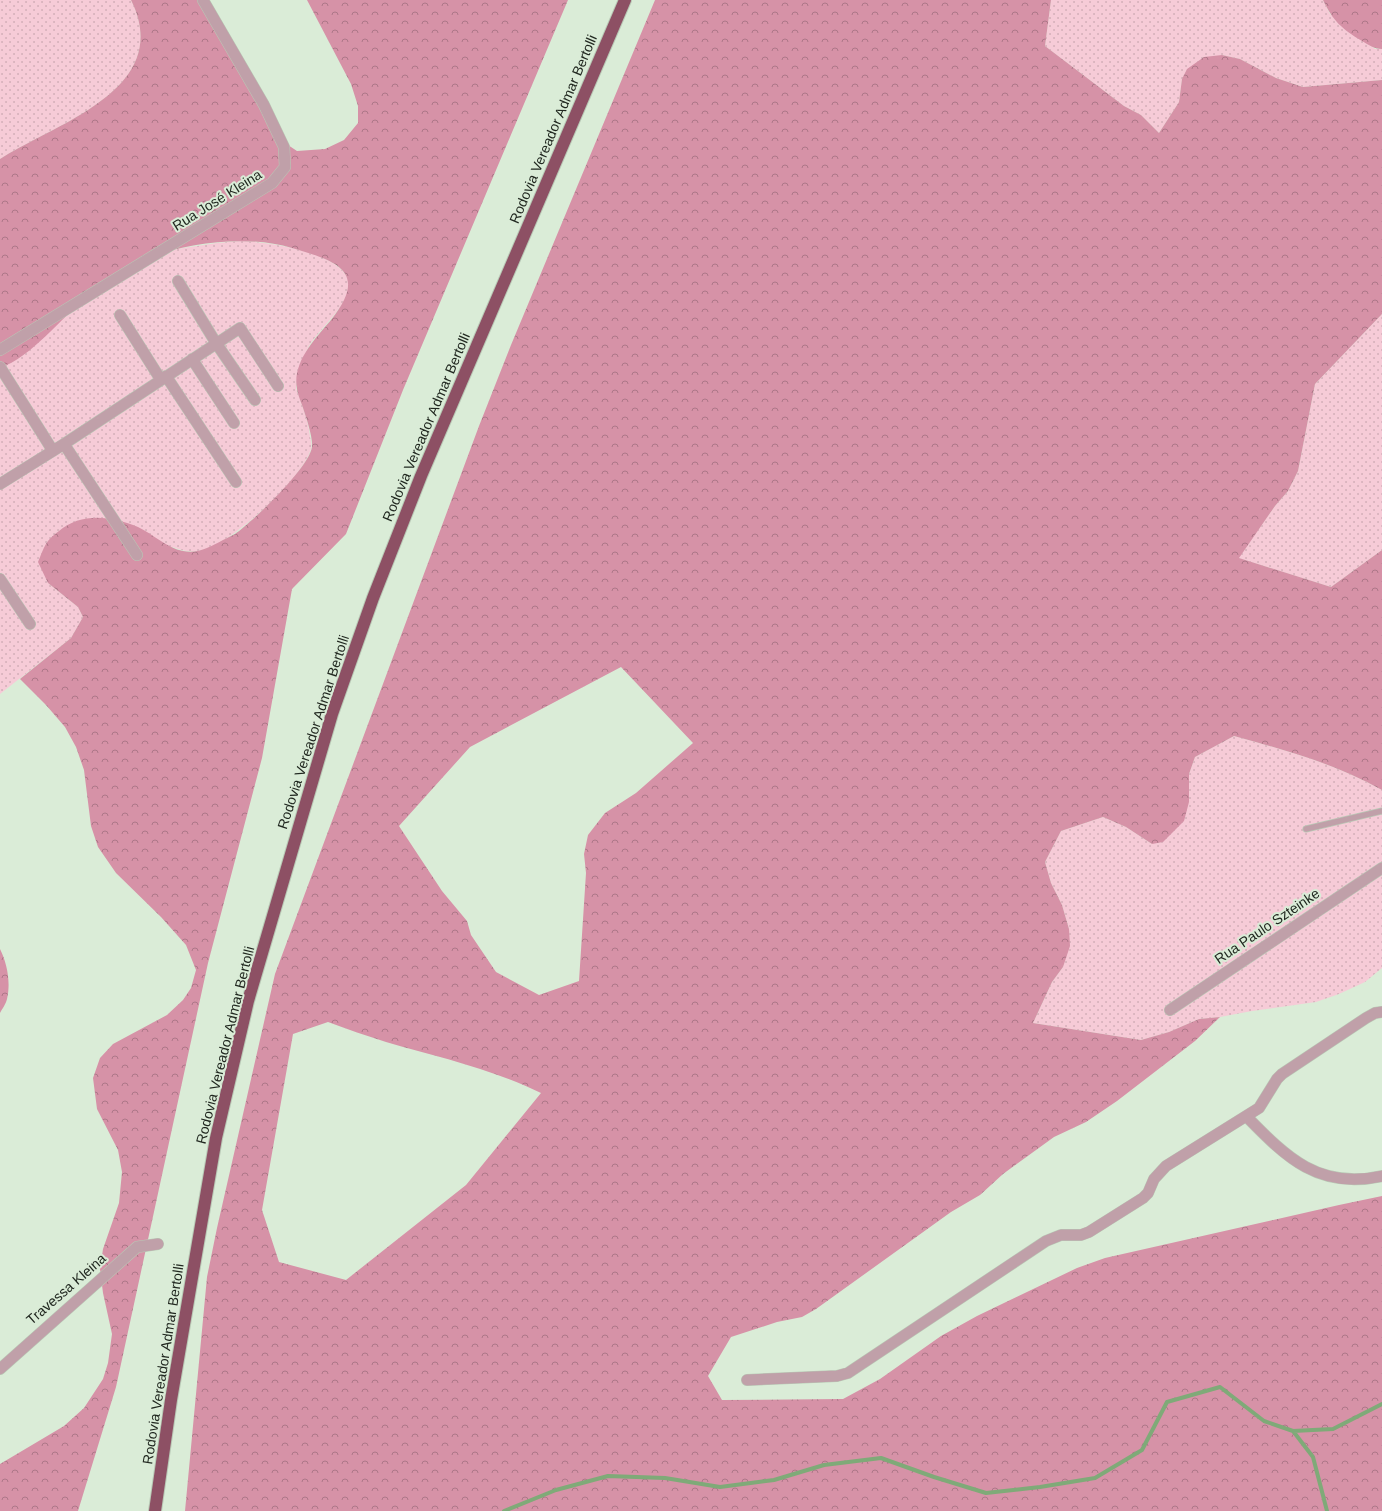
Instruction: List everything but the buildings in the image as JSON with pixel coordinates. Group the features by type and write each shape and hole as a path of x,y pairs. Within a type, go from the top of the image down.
{"highway":[{"name":"Rodovia Vereador Admar Bertolli","path":"154,1511 171,1400 216,1138 248,1000 332,714 373,598 421,476 625,0"}],"street":[{"name":"Rua José Kleina","path":"0,350 272,183 285,167 284,147 264,105 203,0"},
{"path":"178,281 216,343 255,400"},
{"path":"120,315 236,482"},
{"path":"0,484 54,451 240,328 278,386"},
{"path":"192,359 234,423"},
{"path":"0,367 54,451"},
{"path":"64,444 137,554"},
{"path":"0,580 30,624"},
{"name":"Rua Paulo Szteinke","path":"1170,1010 1382,868"},
{"path":"747,1380 837,1376 848,1373 1046,1241 1061,1235 1077,1235 1089,1232 1137,1203 1148,1193 1154,1179 1166,1166 1259,1108 1277,1079 1282,1074 1366,1018 1375,1013 1382,1012"},
{"path":"1246,1116 1285,1155 1301,1166 1320,1174 1340,1179 1361,1180 1382,1176"},
{"name":"Travessa Kleina","path":"0,1369 137,1247 158,1244"}],"lane":[{"path":"1306,829 1382,811"}],"shaded area":[{"path":"0,0 131,0 140,31 137,57 124,80 103,99 78,116 0,159"},
{"path":"1051,0 1323,0 1330,14 1375,49 1382,49 1382,80 1303,87 1276,78 1240,59 1222,55 1182,79 1179,102 1159,133 1141,115 1124,106 1045,46"},
{"path":"241,241 284,246 316,255 330,261 341,269 348,279 349,287 341,306 311,343 307,350 297,380 296,388 307,420 311,443 311,449 305,462 295,476 265,508 216,545 203,550 195,551 173,547 48,583 78,607 83,617 71,638 0,694 0,368 88,295 147,258 177,249"},
{"path":"1382,314 1382,550 1331,587 1238,558 1275,506 1288,491 1298,471 1315,384"},
{"path":"1234,736 1310,758 1365,781 1382,790 1382,968 1365,982 1339,994 1316,1002 1199,1019 1169,1032 1141,1040 1033,1023 1052,982 1063,967 1069,929 1062,905 1051,883 1045,862 1061,831 1103,817 1126,827 1152,844 1189,802 1189,774 1195,757"}],"green space":[{"path":"131,0 205,0 282,141 297,151 325,149 344,140 358,123 358,106 351,84 307,0 568,0 403,390 346,534 292,589 262,758 208,963 116,1387 78,1511 0,1511 0,1464 64,1426 84,1408 103,1379 108,1363 112,1334 103,1293 100,1269 103,1249 119,1203 122,1172 118,1150 97,1109 93,1078 100,1058 113,1044 167,1015 183,1000 191,988 196,970 186,945 161,917 116,873 98,847 91,826 84,770 76,747 65,727 20,679 71,638 83,617 78,607 48,583 38,562 45,545 53,536 68,525 87,518 107,518 128,523 144,530 171,547 183,551 194,552 204,549 235,534 254,518 279,494 309,456 312,447 312,439 298,392 296,379 298,370 301,360 306,352 331,320 348,290 347,279 343,270 322,258 292,248 275,244 239,241 183,247 149,257 92,292 35,346 12,363 0,368 0,159 78,116 103,99 124,80 137,57 140,31"},
{"path":"655,0 1051,0 1045,46 1124,106 1141,115 1159,133 1179,102 1182,79 1187,69 1204,57 1222,55 1240,59 1276,78 1303,87 1382,80 1382,314 1315,384 1298,471 1288,491 1275,506 1239,558 1331,587 1382,550 1382,790 1347,773 1310,758 1234,736 1195,757 1189,774 1189,802 1184,821 1163,842 1152,844 1126,827 1103,817 1061,831 1045,862 1051,883 1062,905 1069,929 1070,946 1063,967 1052,982 1033,1023 1141,1040 1169,1032 1199,1019 1220,1017 1195,1041 1117,1101 1086,1122 1054,1137 1003,1174 980,1195 951,1212 816,1309 802,1317 777,1322 731,1337 708,1376 722,1400 843,1399 880,1379 941,1336 977,1316 1077,1268 1105,1258 1382,1196 1382,1511 185,1511 207,1277 275,974 479,426 511,345","holes":["621,667 693,743 636,793 605,813 588,835 584,854 586,873 579,981 539,995 496,972 471,935 467,921 442,891 399,826 470,747","328,1022 386,1042 484,1070 541,1093 466,1185 346,1280 279,1262 262,1210 293,1034"]},
{"path":"1323,0 1382,0 1382,49 1369,45 1355,37 1339,24 1330,14"},
{"path":"0,949 5,960 9,986 5,1005 0,1013"}],"waterway":[{"path":"504,1511 556,1490 608,1476 665,1478 720,1487 774,1480 824,1465 881,1458 934,1477 986,1493 1040,1487 1095,1478 1142,1450 1167,1402 1220,1387 1264,1421 1293,1431 1333,1429 1382,1404"},
{"path":"1293,1431 1313,1457 1327,1511"}]}
